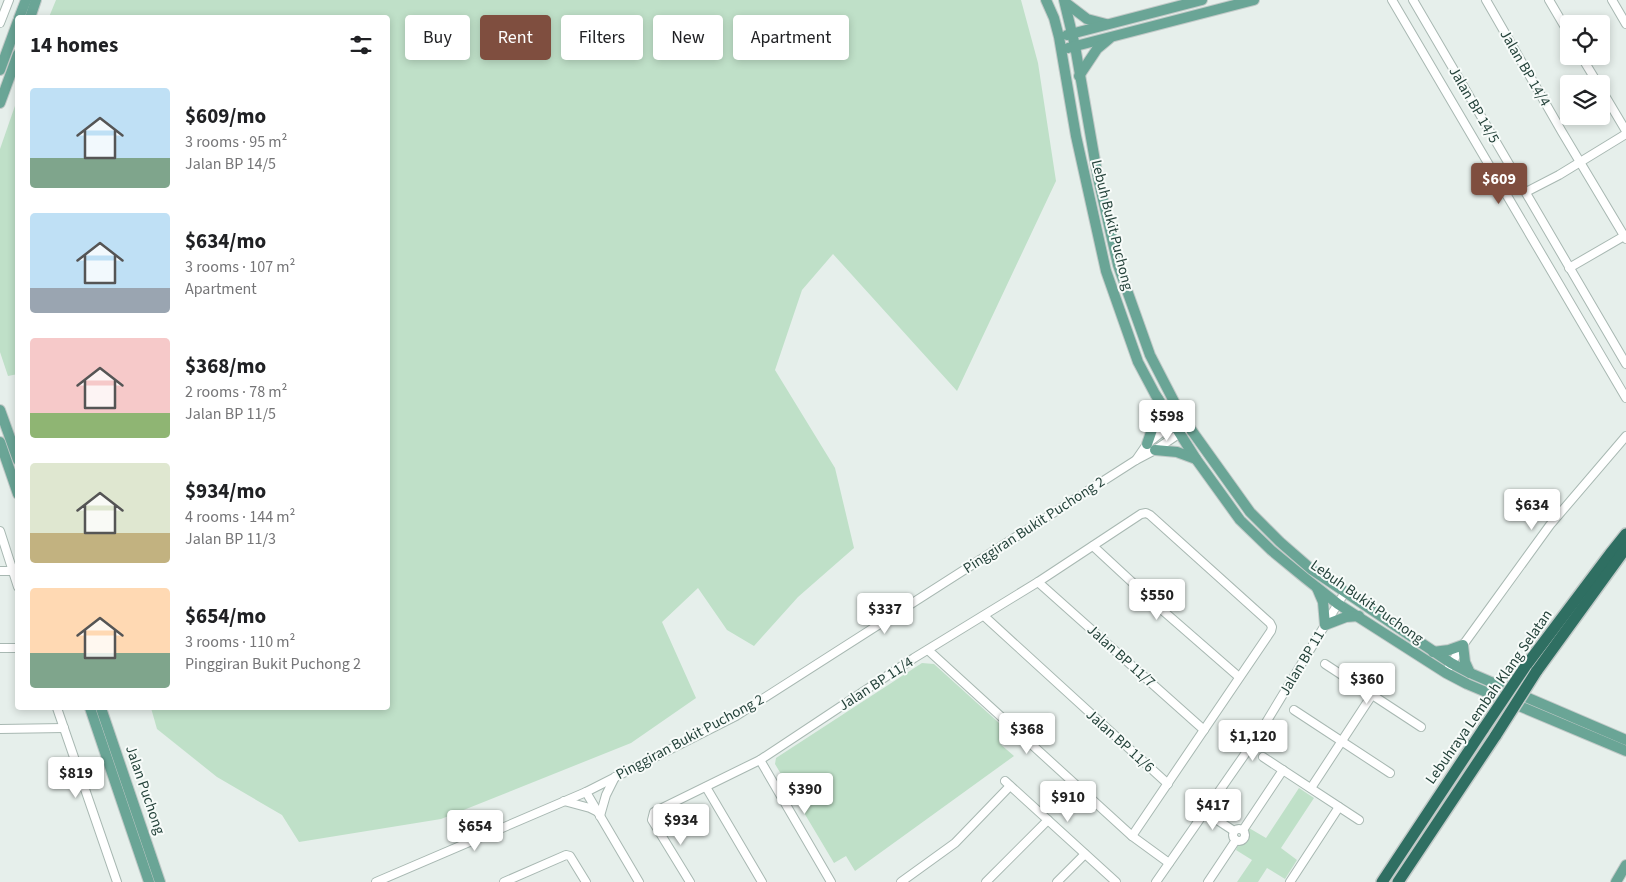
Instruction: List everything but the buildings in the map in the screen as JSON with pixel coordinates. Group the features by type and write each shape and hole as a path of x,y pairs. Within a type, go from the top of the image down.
{"highway":[{"name":"Lebuhraya Lembah Klang Selatan","path":"1382,882 1525,667 1626,534"},
{"name":"Lebuhraya Lembah Klang Selatan","path":"1398,882 1536,672 1626,548"}],"main road":[{"path":"20,15 26,0"},
{"path":"31,15 36,0"},
{"path":"1046,0 1054,18 1059,37 1202,0"},
{"path":"1061,50 1247,1"},
{"path":"1065,2 1072,34"},
{"path":"1065,2 1087,18 1109,24"},
{"path":"0,70 15,28"},
{"name":"Lebuh Bukit Puchong","path":"1072,34 1098,178 1118,265 1150,355 1177,420 1180,433 1196,459 1240,520 1271,550 1338,604 1446,673 1467,684 1626,751"},
{"name":"Lebuh Bukit Puchong","path":"1059,37 1078,145 1106,271 1138,362 1158,399 1177,420 1189,427 1250,512 1280,542 1312,569 1451,663 1470,673 1626,740"},
{"path":"1079,76 1097,49 1112,37"},
{"path":"0,103 15,62"},
{"path":"1158,399 1151,447 1177,452 1196,459"},
{"path":"0,410 15,452"},
{"path":"0,442 15,485"},
{"path":"1316,586 1323,602 1325,625 1346,617 1359,616"},
{"path":"1433,652 1449,650 1463,645 1465,662 1470,673"},
{"name":"Jalan Puchong","path":"91,710 150,882"},
{"name":"Jalan Puchong","path":"102,710 160,882"},
{"path":"1616,882 1626,865"}],"street":[{"path":"0,23 9,0"},
{"path":"1392,0 1626,398"},
{"name":"Jalan BP 14/5","path":"1413,0 1626,364"},
{"name":"Jalan BP 14/4","path":"1486,0 1625,237"},
{"path":"1549,0 1560,19"},
{"path":"1612,0 1626,24"},
{"path":"1454,106 1469,98"},
{"path":"1526,192 1580,162 1626,132 1610,104"},
{"path":"1569,268 1625,237"},
{"name":"Pinggiran Bukit Puchong 2","path":"380,881 586,792 736,716 1136,460 1177,420"},
{"name":"Pinggiran Bukit Puchong 2","path":"1151,447 1189,427"},
{"path":"1446,673 1463,645 1550,525 1626,436"},
{"name":"Jalan BP 11/4","path":"690,882 652,820 654,812 760,760 1141,514 1146,513 1150,515 1270,623 1271,630 1239,677"},
{"path":"0,531 15,577"},
{"path":"1093,546 1239,677 1132,836"},
{"path":"0,572 13,571"},
{"name":"Jalan BP 11/7","path":"1038,582 1204,730"},
{"name":"Jalan BP 11","path":"1156,882 1259,734 1345,592"},
{"name":"Jalan BP 11/6","path":"984,616 1168,784"},
{"path":"0,648 15,648"},
{"path":"928,650 1132,836 1169,863"},
{"path":"1325,664 1421,727"},
{"path":"1311,788 1372,695"},
{"path":"58,710 117,882"},
{"path":"1294,710 1390,773"},
{"path":"0,729 64,728"},
{"path":"1263,757 1359,820"},
{"path":"760,760 831,882"},
{"path":"1234,831 1232,836 1236,840 1240,841 1243,839 1245,834 1243,830 1282,770"},
{"path":"599,814 615,777"},
{"path":"901,882 955,843 1007,784 1116,882"},
{"path":"706,788 762,882"},
{"path":"586,792 639,882"},
{"path":"564,801 590,808 599,814"},
{"path":"1290,882 1339,807"},
{"path":"1204,812 1234,831 1237,829 1243,830"},
{"path":"986,882 1048,820"},
{"path":"1208,882 1236,840"},
{"path":"1057,882 1085,854"},
{"path":"504,882 513,880 568,855 586,882"}],"green space":[{"path":"56,0 1021,0 1038,63 1056,181 957,391 833,254 802,290 775,370 835,468 854,548 798,597 754,646 727,630 698,588 662,622 696,698 631,743 441,819 299,842 282,815 217,777 157,729 152,710 390,710 390,15 50,15"},
{"path":"15,106 15,375 8,376 0,352 0,149"},
{"path":"922,663 934,664 1009,732 999,743 1014,756 855,871 846,856 834,863 775,764 776,758"},
{"path":"1299,788 1314,798 1281,848 1297,860 1285,879 1267,868 1258,882 1237,882 1252,860 1236,850 1238,845 1249,838 1249,828 1266,838"}]}
